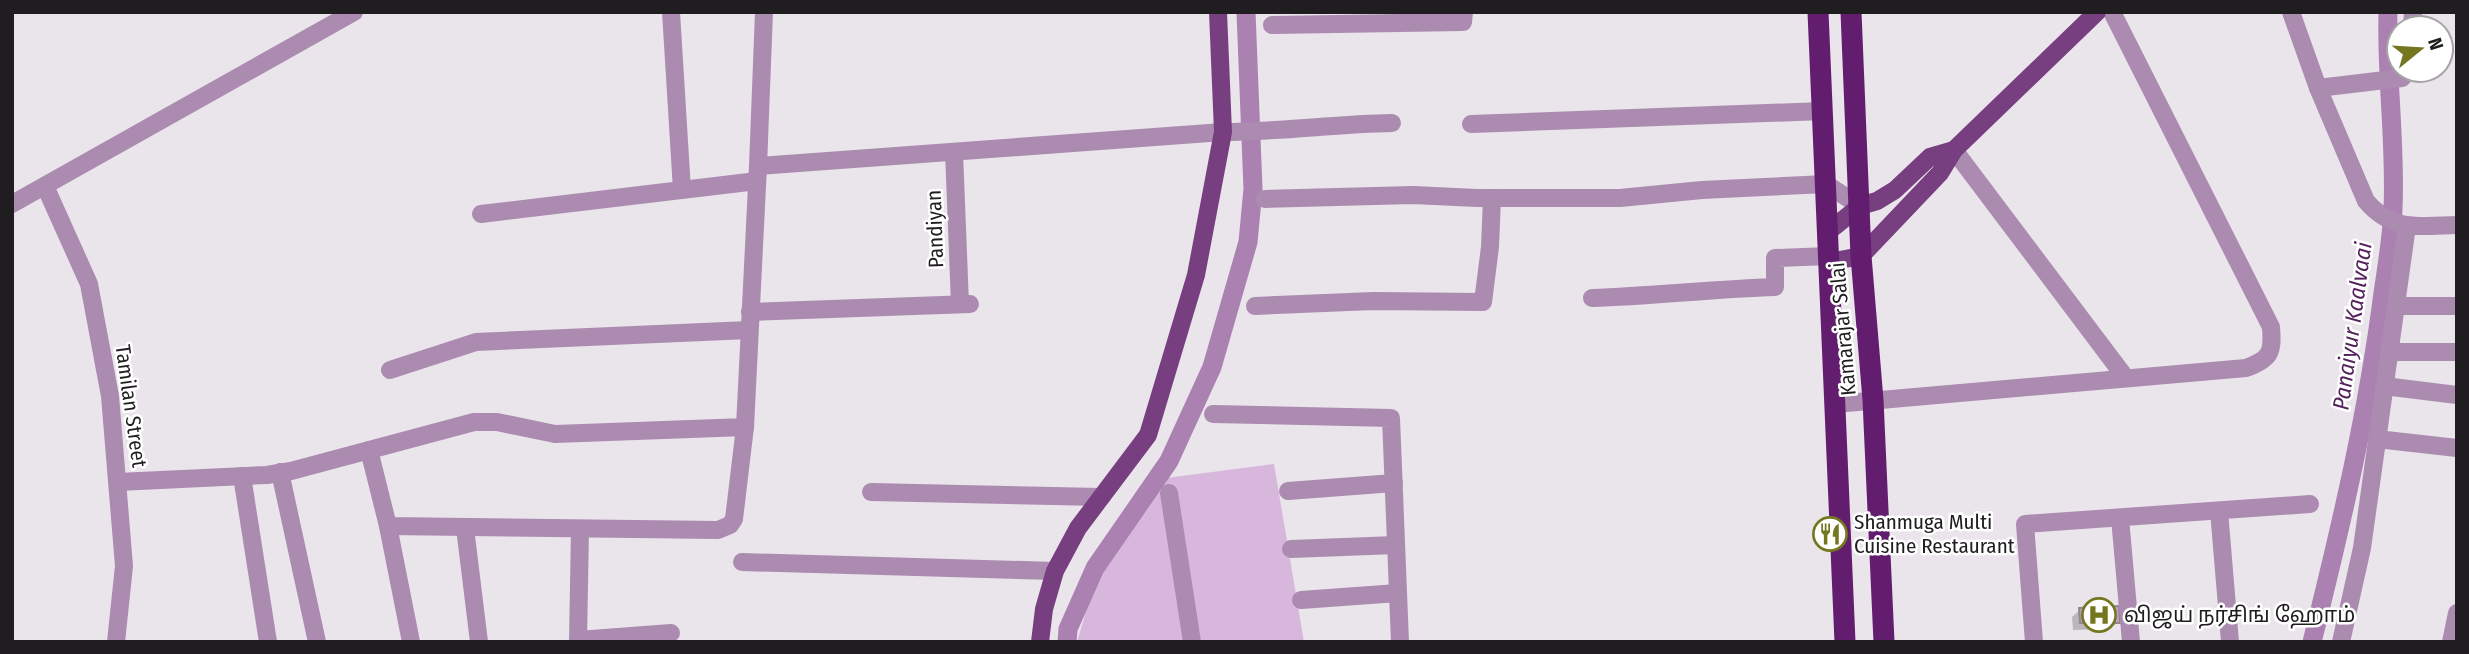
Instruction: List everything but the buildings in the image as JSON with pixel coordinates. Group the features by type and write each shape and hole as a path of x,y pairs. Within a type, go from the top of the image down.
{"highway":[{"name":"Kamarajar Salai","path":"1818,12 1845,642"},
{"name":"Kamarajar Salai","path":"1851,12 1861,256 1873,400 1884,642"}],"main road":[{"path":"1041,642 1044,609 1055,571 1077,528 1148,435 1196,275 1223,132 1218,12"},
{"path":"1829,259 1861,256 1940,173 1954,150 2097,12"},
{"path":"1829,231 1860,206 1877,201 1895,190 1930,157 1954,150"}],"street":[{"path":"12,205 354,12"},
{"path":"671,12 682,190"},
{"path":"388,526 718,530 730,525 734,519 745,427 764,12"},
{"path":"1272,25 1463,22 1464,12"},
{"path":"1835,404 2246,368 2263,362 2272,347 2271,327 2112,12"},
{"path":"2291,12 2318,88 2365,201 2378,215 2404,226 2457,225"},
{"path":"2318,88 2385,78"},
{"path":"1471,124 1823,111"},
{"path":"481,214 682,190 758,174 954,152 1334,124 1392,123"},
{"path":"1954,150 2125,377"},
{"name":"Pandiyan","path":"750,312 965,304 954,152"},
{"path":"1265,199 1413,195 1620,198 1702,190 1826,184 1860,206"},
{"name":"Tamilan Street","path":"45,186 89,284 110,396 124,566 116,642"},
{"path":"1255,306 1373,300 1483,302 1490,247 1492,198"},
{"path":"2341,642 2362,548 2396,306 2404,226"},
{"path":"1592,298 1655,296 1723,288 1775,287 1776,258 1829,259"},
{"path":"2396,306 2457,306"},
{"path":"390,370 476,342 749,330"},
{"path":"2389,352 2457,352"},
{"path":"2384,386 2457,395"},
{"path":"1213,414 1391,418 1400,642"},
{"path":"118,482 280,472 474,422 497,422 555,435 745,427"},
{"path":"2377,439 2457,447"},
{"path":"369,450 388,526 411,642"},
{"path":"280,472 317,642"},
{"path":"242,476 268,642"},
{"path":"1287,491 1394,483"},
{"path":"871,492 1101,497"},
{"path":"1169,493 1192,642"},
{"path":"2034,642 2025,524 2310,505"},
{"path":"2218,511 2230,642"},
{"path":"2120,518 2131,642"},
{"path":"465,527 479,642"},
{"path":"580,529 578,641 671,633"},
{"path":"1291,549 1396,545"},
{"path":"742,562 1055,571"},
{"path":"1301,600 1398,593"},
{"path":"2451,642 2457,613"}],"shaded area":[{"path":"1274,464 1304,642 1077,642 1094,585 1166,478"}],"waterway":[{"path":"1067,642 1068,629 1095,568 1169,461 1212,367 1248,242 1253,189 1246,12"},
{"name":"Panaiyur Kaalvaai","path":"2312,642 2362,425 2390,240 2394,184 2388,12"}],"place":[{"name":"Shanmuga Multi Cuisine Restaurant","path":"1830,534"},
{"name":"விஜய் நர்சிங் ஹோம்","path":"2099,615"}]}
